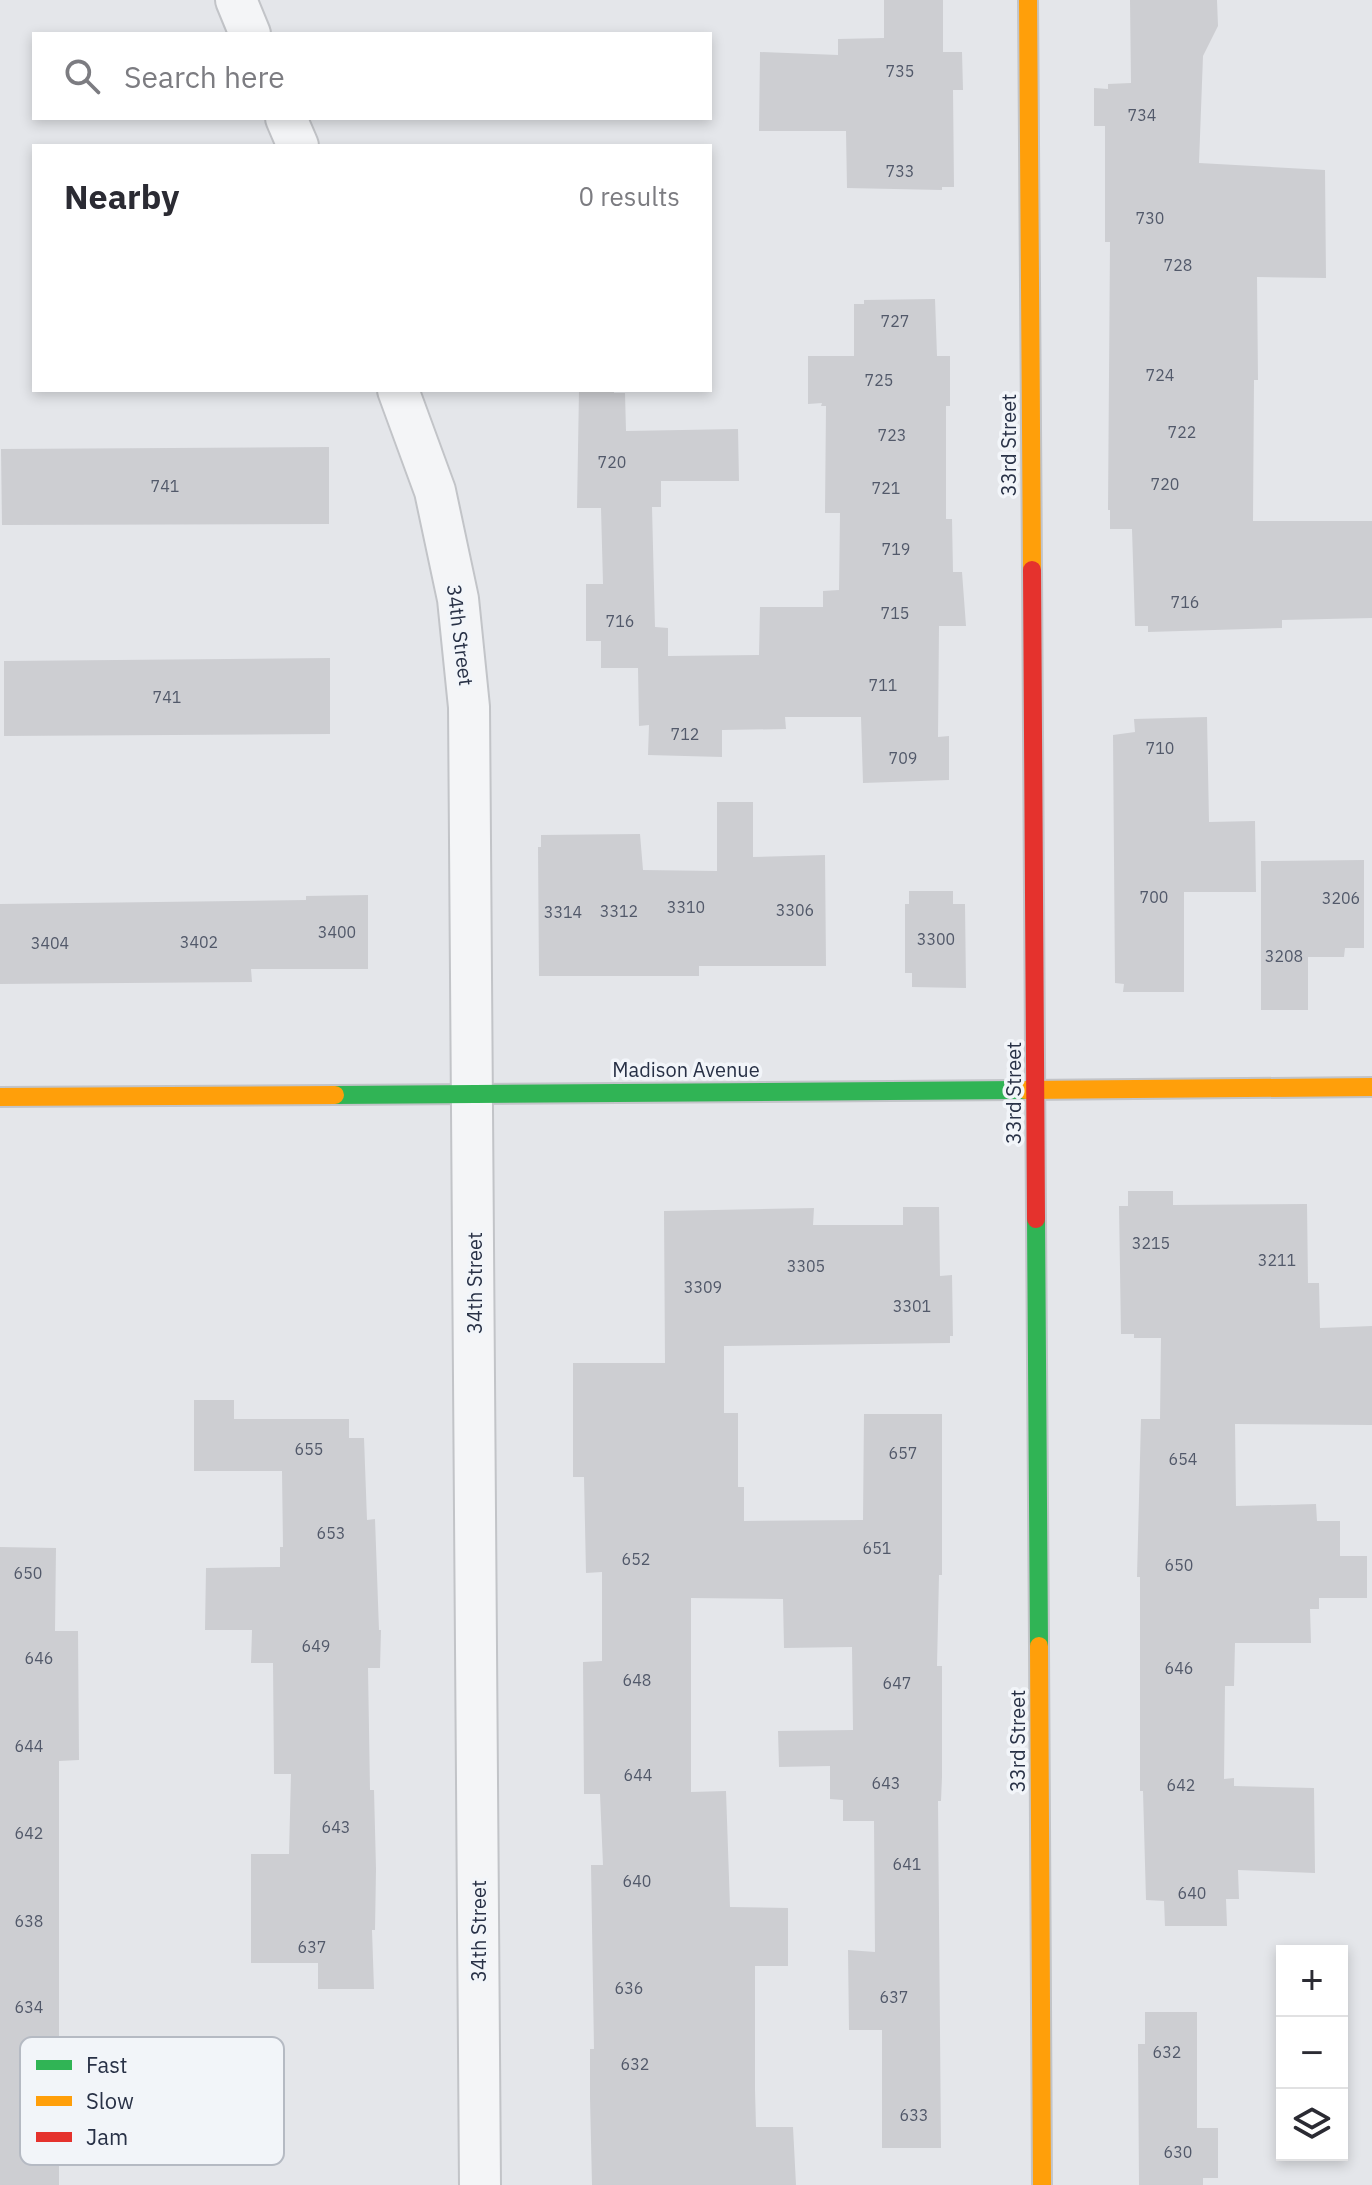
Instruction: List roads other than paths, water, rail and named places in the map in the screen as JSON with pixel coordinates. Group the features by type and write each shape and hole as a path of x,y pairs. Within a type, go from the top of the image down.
{"street":[{"path":"236,0 249,32"},
{"name":"33rd Street","path":"1028,0 1042,2185"},
{"path":"287,120 297,144"},
{"name":"34th Street","path":"399,392 435,491 458,599 469,707 480,2185"},
{"name":"Madison Avenue","path":"0,1097 1372,1087"}]}
